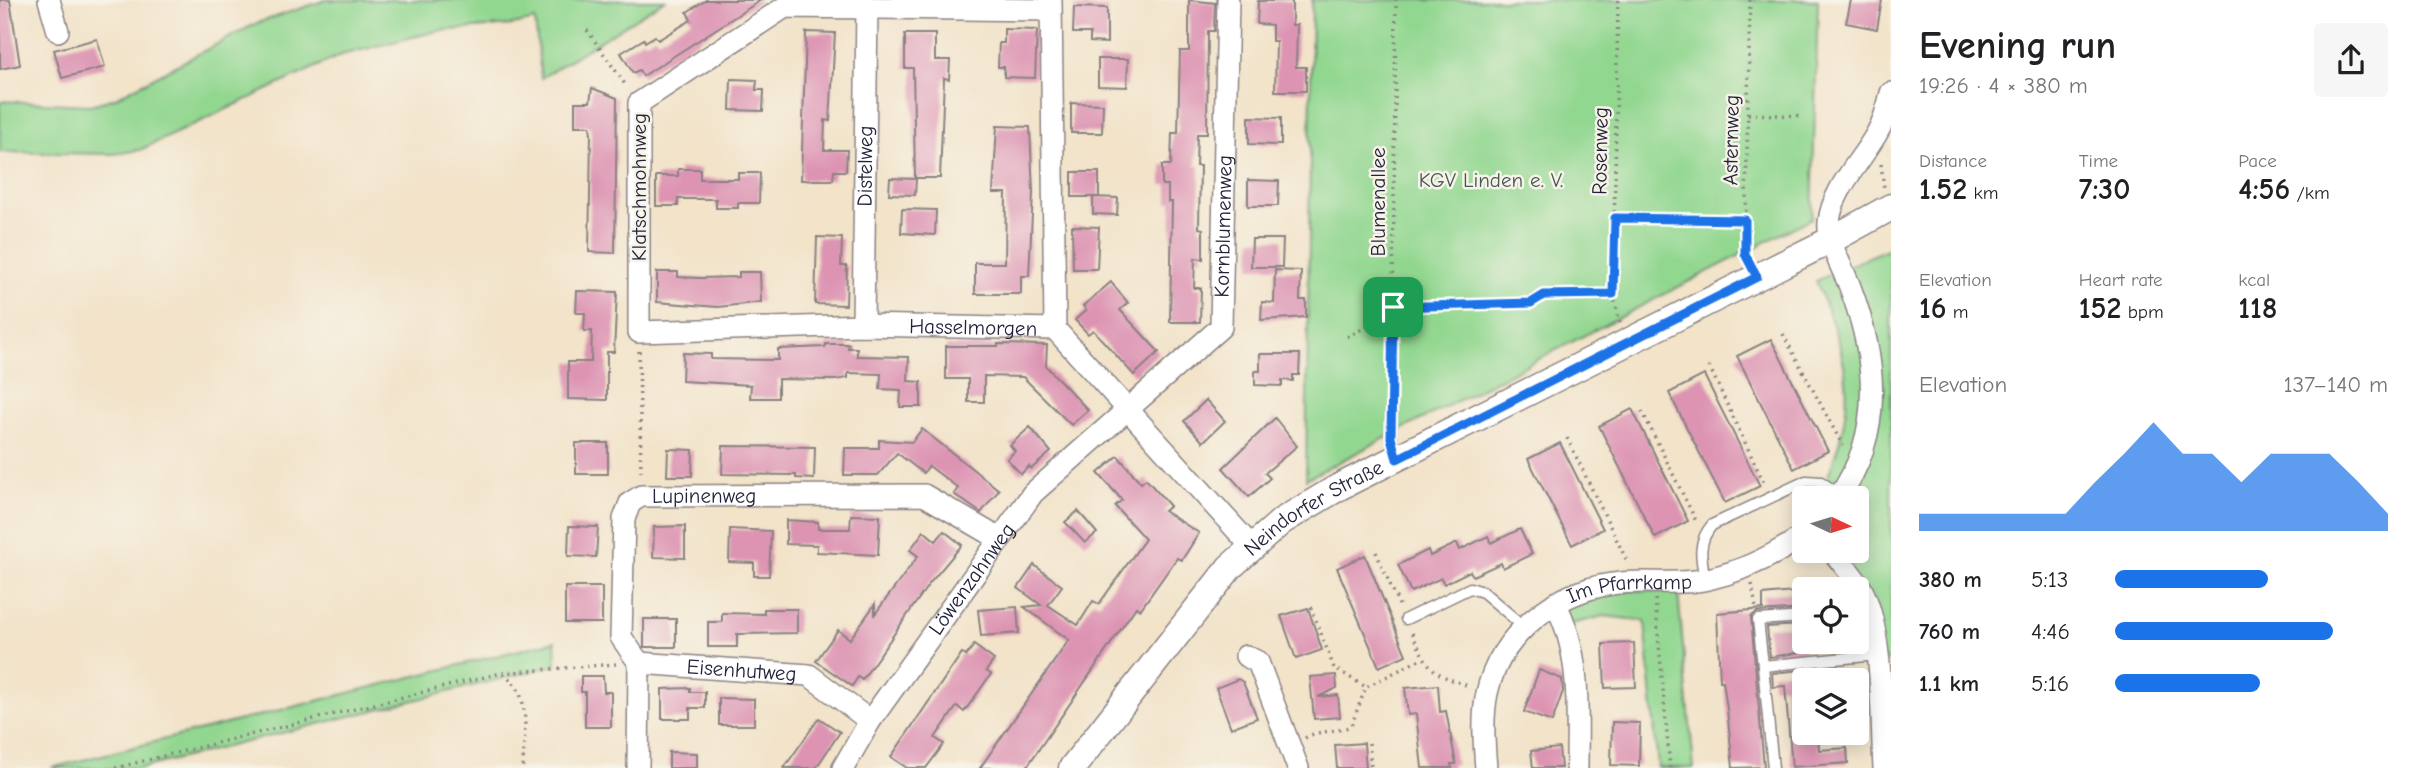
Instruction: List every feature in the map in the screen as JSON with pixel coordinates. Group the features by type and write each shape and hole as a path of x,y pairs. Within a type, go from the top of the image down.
{"street":[{"path":"49,0 58,32"},
{"name":"Kornblumenweg","path":"1126,411 1221,327 1228,0"},
{"path":"1050,5 1055,329"},
{"name":"Klatschmohnweg","path":"639,332 639,103 785,7 1050,5"},
{"name":"Distelweg","path":"863,325 867,6"},
{"path":"1845,486 1855,469 1872,414 1871,356 1864,324 1831,240 1829,222 1834,204 1878,131 1891,93"},
{"name":"Neindorfer Straße","path":"1072,768 1206,596 1251,546 1310,502 1831,240 1888,208"},
{"name":"Hasselmorgen","path":"639,332 863,325 1055,329 1126,411 1251,546"},
{"name":"Löwenzahnweg","path":"843,768 870,721 1032,493 1126,411"},
{"name":"Lupinenweg","path":"639,663 621,637 624,519 630,503 641,496 924,495 998,538"},
{"name":"Im Pfarrkamp","path":"1486,768 1487,692 1505,653 1523,626 1555,603 1587,589 1646,581 1705,580 1748,568 1792,544"},
{"path":"1844,564 1863,593 1872,620 1877,654 1884,768"},
{"name":"Im Pfarrkamp","path":"1555,603 1567,625 1573,652 1577,768"},
{"path":"1246,656 1258,662 1298,768"},
{"path":"638,768 639,663"},
{"name":"Eisenhutweg","path":"639,663 809,675 870,721"}],"lane":[{"path":"1391,405 1391,438 1397,459"},
{"path":"1794,486 1806,481 1821,482 1826,486"},
{"path":"1703,535 1712,525 1792,487"},
{"name":"Im Pfarrkamp","path":"1703,535 1700,554 1705,580"},
{"path":"1406,620 1470,588 1483,592 1523,626"},
{"path":"1773,768 1758,620 1792,618"},
{"path":"1763,666 1877,654"}],"path":[{"name":"Blumenallee","path":"1391,405 1396,0"},
{"name":"Rosenweg","path":"1618,0 1613,294 1618,317 1629,341"},
{"name":"Asternweg","path":"1750,0 1745,254 1757,277"},
{"path":"587,30 639,103"},
{"path":"1748,114 1803,116"},
{"path":"1878,131 1888,208"},
{"path":"1615,218 1745,220"},
{"path":"1393,307 1531,303 1544,295 1613,294"},
{"path":"1348,337 1375,322 1393,317"},
{"path":"639,332 641,496"},
{"path":"1783,334 1855,469"},
{"path":"1709,366 1770,496"},
{"path":"1642,411 1703,535"},
{"path":"1567,438 1646,581 1670,768"},
{"path":"1376,552 1423,658 1439,677 1487,692"},
{"path":"1748,568 1758,620"},
{"path":"1311,607 1334,668 1366,687"},
{"path":"1291,744 1313,733 1351,726 1366,687 1423,658"},
{"path":"115,768 501,673 639,663"},
{"path":"501,673 513,679 524,698 523,768"},
{"path":"1369,743 1371,768"}],"green space":[{"path":"326,0 665,0 541,78 535,20 513,25 437,31 341,55 140,150 114,154 0,152 0,101 91,105 115,98 257,23"},
{"name":"KGV Linden e. V.","path":"1312,0 1818,0 1812,218 1306,479"},
{"path":"1891,247 1891,662 1877,655 1869,615 1869,577 1847,577 1840,564 1869,564 1869,486 1825,486 1842,431 1846,384 1840,349 1816,281"},
{"path":"1626,590 1678,592 1694,768 1658,768 1645,621 1604,616 1567,625 1555,603"},
{"path":"555,641 556,665 141,768 51,768"}],"building":[{"path":"0,0 10,0 20,65 0,69"},
{"path":"706,0 761,0 643,76 639,70 633,73 621,53 644,39 645,42 655,36 658,40 691,20 687,12"},
{"path":"1189,0 1215,3 1214,31 1208,31 1207,134 1197,134 1196,166 1200,166 1199,228 1203,229 1203,259 1195,258 1194,288 1201,288 1200,322 1170,322 1172,202 1168,202 1168,185 1162,185 1162,165 1171,165 1172,133 1178,133 1180,51 1189,51"},
{"path":"1851,0 1882,0 1877,29 1846,23"},
{"path":"1258,1 1292,1 1292,25 1297,25 1296,67 1306,67 1306,91 1275,91 1276,41 1272,41 1272,25 1257,24"},
{"path":"1074,7 1107,8 1107,43 1090,42 1090,33 1073,33"},
{"path":"1004,29 1037,30 1035,78 1004,77 1004,67 998,67 999,43 1004,43"},
{"path":"806,32 835,33 830,121 825,120 824,150 847,150 846,171 834,171 833,180 801,180"},
{"path":"905,34 935,34 935,60 950,60 949,79 944,78 940,178 915,178 913,68 905,68"},
{"path":"97,39 105,67 62,78 54,50"},
{"path":"1098,59 1128,59 1127,87 1098,86"},
{"path":"731,79 757,80 756,90 764,90 763,111 730,110"},
{"path":"592,88 617,98 615,253 589,252 591,134 590,126 575,126 575,102 590,102"},
{"path":"1071,103 1103,104 1102,133 1071,133"},
{"path":"1249,117 1281,118 1281,145 1249,144"},
{"path":"997,126 1030,127 1033,193 1029,276 1021,276 1021,294 975,294 975,263 1005,263 1006,193 993,193"},
{"path":"678,169 700,169 700,179 738,179 738,173 760,173 759,203 738,203 738,208 716,208 716,199 678,199 678,206 656,206 656,176 678,176"},
{"path":"1072,172 1099,172 1099,197 1072,197"},
{"path":"890,178 916,179 915,195 889,194"},
{"path":"1248,180 1279,181 1278,206 1248,206"},
{"path":"1093,197 1118,198 1117,215 1093,214"},
{"path":"902,209 936,210 935,235 901,233"},
{"path":"1072,226 1099,227 1097,269 1073,269"},
{"path":"817,237 842,238 841,266 847,266 846,305 815,304"},
{"path":"1252,239 1283,239 1282,267 1251,267"},
{"path":"1275,270 1301,271 1300,300 1306,300 1306,317 1261,320 1262,302 1274,303"},
{"path":"657,272 678,272 678,277 700,278 739,277 739,272 760,272 761,302 718,307 657,302"},
{"path":"1111,282 1128,303 1120,310 1159,352 1134,375 1093,330 1088,334 1075,320 1086,310 1083,306"},
{"path":"577,291 617,292 614,352 607,352 607,400 568,399 568,362 591,362 592,331 584,331 585,313 576,313"},
{"path":"1771,339 1828,451 1794,469 1737,356"},
{"path":"826,344 849,344 848,348 857,348 857,356 909,357 908,381 921,382 921,407 900,407 901,390 880,389 881,374 848,373 848,378 835,380 778,379 778,398 750,398 751,385 682,381 683,353 711,354 711,359 778,360 778,349 825,347"},
{"path":"1047,345 1046,366 1088,410 1071,425 1023,377 984,376 984,402 968,402 968,379 946,379 946,346"},
{"path":"1260,354 1300,354 1299,375 1293,375 1293,381 1282,380 1282,386 1255,385 1255,371 1260,371"},
{"path":"1704,375 1760,486 1725,503 1669,393"},
{"path":"1206,400 1225,421 1203,442 1184,421"},
{"path":"1632,409 1688,521 1655,538 1599,426"},
{"path":"1275,418 1297,446 1265,473 1270,478 1249,497 1223,468"},
{"path":"1030,427 1051,452 1021,474 1007,459 1015,451 1010,445"},
{"path":"922,429 999,490 981,513 954,494 958,488 929,466 923,473 897,453 878,475 844,475 845,448 879,448 879,440 912,442"},
{"path":"576,443 608,443 608,474 576,474"},
{"path":"1560,443 1603,529 1572,545 1528,459"},
{"path":"723,446 815,447 814,479 796,478 796,475 722,474"},
{"path":"668,449 693,450 692,476 667,476"},
{"path":"1118,456 1141,483 1146,479 1170,506 1164,511 1199,533 1182,560 1177,558 1140,610 1136,607 1026,768 980,768 1069,640 1024,607 1041,605 1018,588 1034,565 1062,586 1048,605 1078,625 1093,601 1099,604 1145,539 1115,506 1122,500 1098,473"},
{"path":"1078,511 1097,533 1085,543 1065,522"},
{"path":"851,515 880,516 878,555 817,552 817,545 786,544 786,520 818,522 818,529 850,529"},
{"path":"569,526 598,527 596,557 568,556"},
{"path":"685,526 685,558 653,557 654,527"},
{"path":"730,529 771,531 769,576 754,576 754,563 729,562"},
{"path":"1520,529 1532,554 1503,568 1501,563 1473,576 1470,571 1444,584 1441,578 1411,592 1398,565 1428,550 1430,556 1457,543 1460,550 1488,536 1491,543"},
{"path":"924,531 936,541 944,531 962,545 929,584 862,680 858,677 852,686 816,661 838,630 850,639 875,604 875,614 918,556 910,550"},
{"path":"1365,555 1406,655 1379,667 1337,568"},
{"path":"565,587 602,587 602,623 565,623"},
{"path":"1792,592 1792,610 1757,612 1751,617 1764,767 1733,768 1723,681 1720,681 1717,613 1763,609 1763,595"},
{"path":"1017,607 1019,633 981,636 978,610"},
{"path":"1308,608 1322,650 1296,659 1281,616"},
{"path":"764,609 797,609 797,633 737,634 737,647 708,647 708,622 722,622 722,613 764,614"},
{"path":"644,619 676,619 676,647 644,647"},
{"path":"1792,626 1792,654 1770,657 1767,627"},
{"path":"1634,643 1636,687 1605,688 1603,644"},
{"path":"974,645 994,660 986,671 991,674 964,712 957,706 935,738 944,744 926,768 907,768 891,757 962,653 966,656"},
{"path":"1539,670 1562,679 1563,691 1552,722 1524,712"},
{"path":"1792,671 1792,745 1819,745 1819,750 1847,748 1848,763 1792,767 1785,686 1773,687 1772,673"},
{"path":"1336,675 1337,688 1318,697 1338,695 1340,717 1314,719 1310,677"},
{"path":"581,676 603,676 604,692 611,692 611,727 585,727 585,692 581,692"},
{"path":"1238,679 1243,682 1257,718 1231,728 1216,688"},
{"path":"1438,685 1440,712 1446,711 1456,764 1451,764 1452,768 1422,768 1416,714 1408,715 1405,688"},
{"path":"690,688 690,692 705,692 705,708 690,708 690,719 662,719 662,689"},
{"path":"719,698 754,699 754,725 719,725"},
{"path":"819,718 840,732 816,768 784,768"},
{"path":"1612,722 1640,723 1639,766 1611,765"},
{"path":"1364,743 1366,768 1337,768 1335,745"},
{"path":"1559,748 1561,768 1533,768 1531,751"},
{"path":"669,752 697,753 697,768 669,768"}],"route":[{"path":"1615,218 1745,220 1745,254 1757,277 1397,459 1391,438 1393,307 1531,303 1544,295 1613,294 1615,218"}]}
